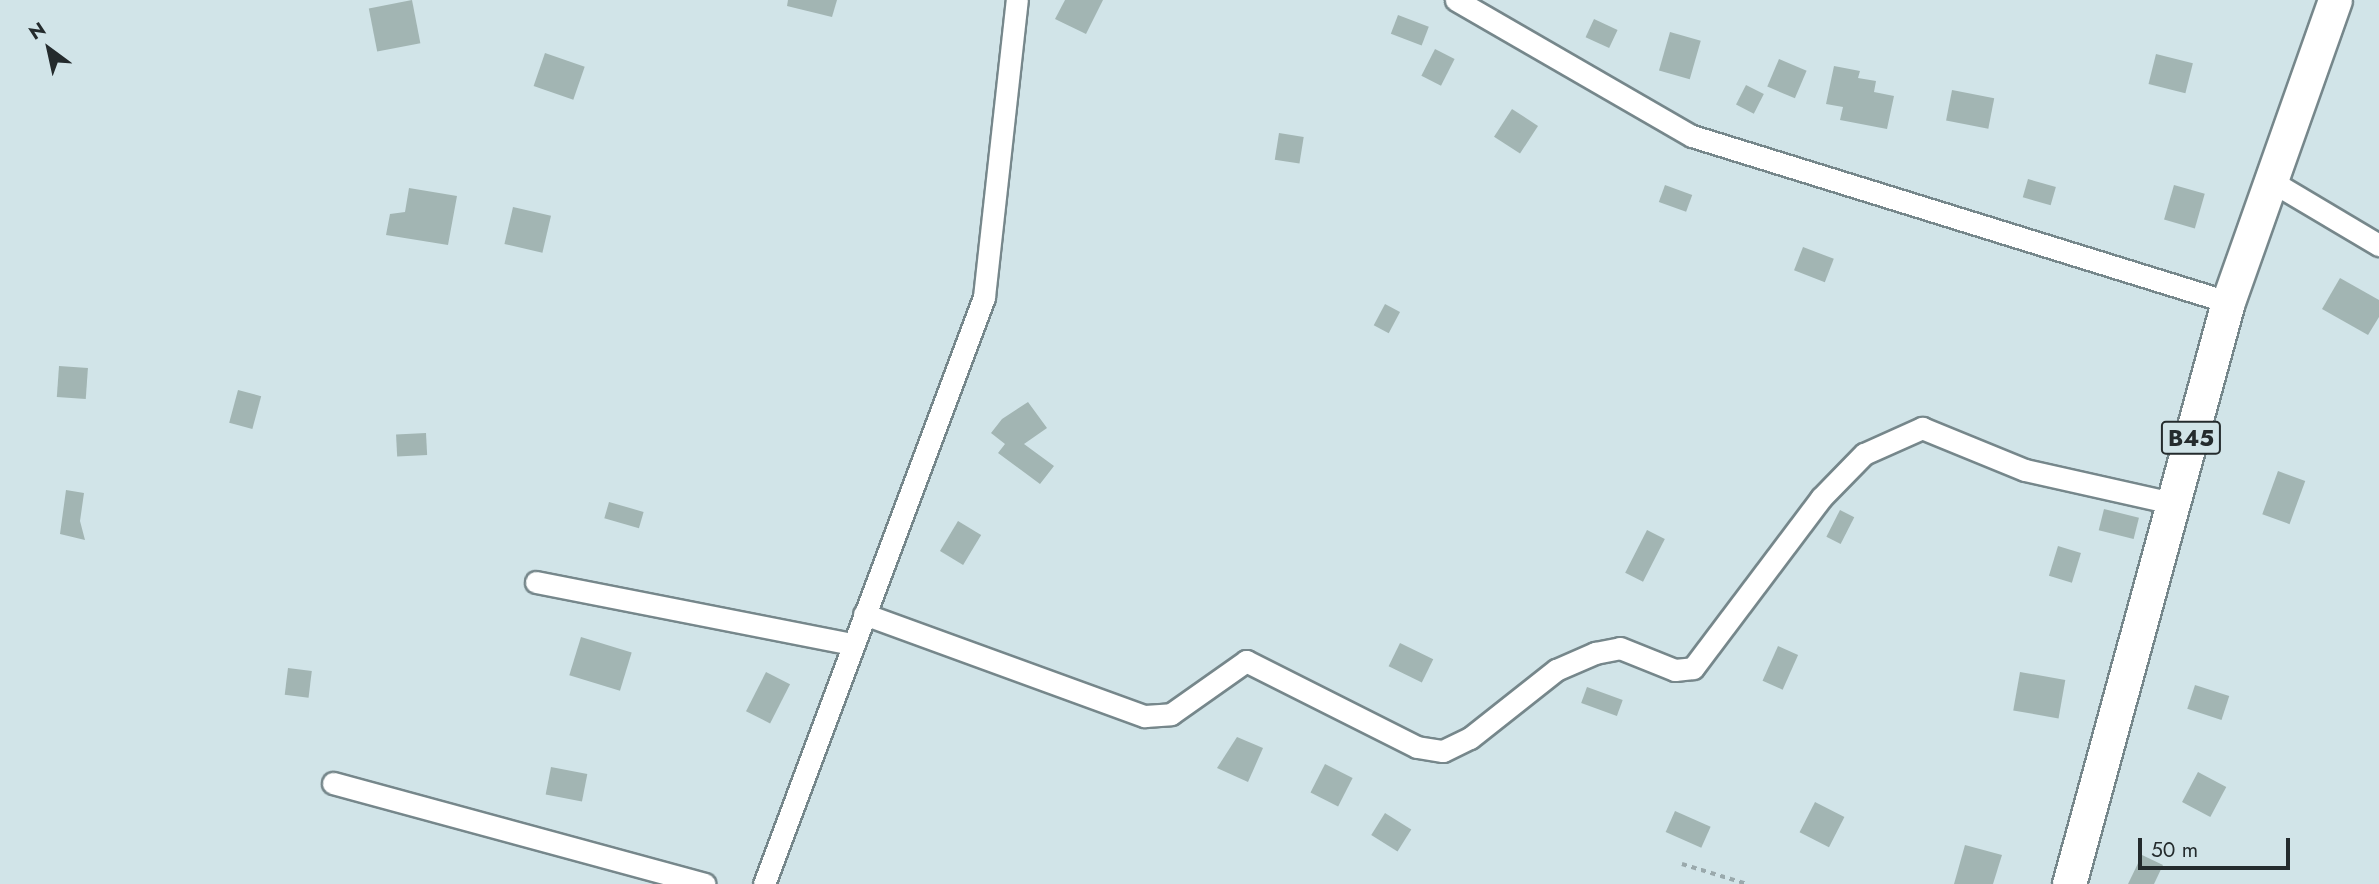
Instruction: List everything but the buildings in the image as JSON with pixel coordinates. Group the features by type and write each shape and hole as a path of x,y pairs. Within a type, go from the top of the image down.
{"main road":[{"name":"B45","path":"2069,884 2228,302 2335,0"}],"street":[{"path":"764,884 984,297 1017,0"},
{"path":"1456,0 1692,136 2228,302"},
{"path":"2271,181 2379,245"},
{"path":"864,614 1145,716 1171,714 1246,660 1417,747 1443,751 1470,738 1556,670 1595,653 1620,648 1675,670 1693,668 1821,498 1864,454 1922,428 2025,470 2173,503"},
{"path":"536,582 853,644"},
{"path":"333,783 705,884"}],"path":[{"path":"1682,864 1748,884"}]}
